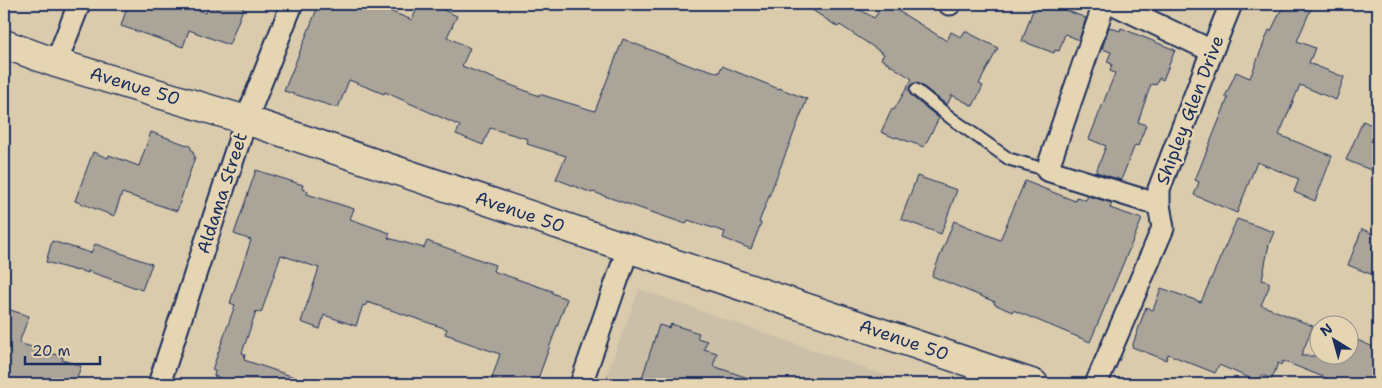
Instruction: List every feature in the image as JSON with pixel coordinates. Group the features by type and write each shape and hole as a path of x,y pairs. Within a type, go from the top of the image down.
{"street":[{"path":"56,63 79,4"},
{"name":"Aldama Street","path":"159,384 246,120 292,4"},
{"path":"1104,4 1047,170 1158,205"},
{"path":"1114,4 1212,51"},
{"name":"Shipley Glen Drive","path":"1096,384 1162,228 1158,205 1159,188 1231,4"},
{"name":"Avenue 50","path":"4,44 56,63 246,120 1034,384"},
{"path":"581,384 628,249"}],"lane":[{"path":"916,90 950,118 1009,159 1047,170"}],"shaded area":[{"path":"639,289 910,384 603,384"}],"building":[{"path":"128,4 158,4 176,10 177,7 184,9 185,5 206,13 210,4 245,4 229,45 189,30 183,47 121,26"},
{"path":"319,4 372,4 412,20 419,4 430,4 457,16 447,37 470,48 462,66 539,96 539,94 595,111 623,39 696,68 697,66 719,73 722,66 807,99 759,222 761,223 751,249 723,238 725,232 688,220 686,224 556,179 566,156 527,144 528,139 490,128 483,145 456,134 460,126 385,92 384,94 349,80 338,108 284,91"},
{"path":"803,4 853,4 874,18 884,4 887,4 947,41 951,32 961,37 965,31 998,48 979,84 983,86 973,106 952,95 947,105 920,84 914,83 910,86 911,96 939,118 924,147 881,132 892,109 894,110 912,79 881,59 884,54 840,25 838,27"},
{"path":"1035,4 1054,9 1055,6 1086,18 1079,40 1065,34 1059,51 1055,50 1054,53 1022,41"},
{"path":"1284,4 1313,4 1297,41 1315,48 1309,63 1344,77 1336,100 1300,85 1279,135 1332,156 1315,201 1294,192 1299,179 1257,162 1237,213 1194,195 1199,182 1195,180 1228,98 1225,97 1236,72 1250,78 1269,30 1271,31"},
{"path":"1109,27 1120,31 1121,28 1175,50 1163,80 1159,78 1156,85 1151,84 1138,122 1146,125 1138,146 1135,145 1121,180 1096,172 1106,146 1089,139 1115,73 1110,71 1112,64 1107,62 1111,52 1102,49"},
{"path":"1363,121 1378,128 1378,173 1346,160"},
{"path":"151,132 190,146 195,157 177,211 122,193 114,216 75,201 93,152 108,158 109,155 139,166"},
{"path":"256,170 303,185 302,189 308,191 307,194 354,209 350,219 390,233 388,238 424,248 427,241 495,265 493,271 552,291 552,293 567,299 536,384 490,384 500,354 445,334 447,329 367,302 366,306 363,305 356,326 324,315 320,329 301,322 319,268 281,255 261,313 256,311 242,353 245,354 244,360 306,381 306,384 239,384 214,376 215,371 212,370 235,305 230,303 251,240 234,234"},
{"path":"917,176 957,190 941,234 901,219"},
{"path":"1025,181 1075,201 1076,197 1086,200 1088,196 1112,203 1110,208 1142,219 1090,342 1013,310 1012,312 994,304 995,302 932,276 954,221 1000,240"},
{"path":"1237,219 1274,232 1269,244 1262,280 1269,282 1269,287 1261,305 1310,325 1310,334 1301,356 1310,356 1310,366 1360,366 1360,341 1378,349 1378,384 1330,384 1331,380 1283,361 1281,365 1278,363 1272,379 1262,375 1259,382 1219,365 1215,373 1168,354 1166,360 1132,347 1146,307 1153,310 1161,288 1201,302"},
{"path":"1362,229 1378,236 1378,277 1348,265"},
{"path":"52,241 91,253 95,244 152,264 142,290 88,271 88,273 77,271 46,262"},
{"path":"4,308 29,316 19,343 63,357 62,360 81,366 75,384 4,384"},
{"path":"671,324 699,333 697,338 707,341 704,349 717,353 713,366 757,381 757,384 640,384 659,325 669,328"}]}
